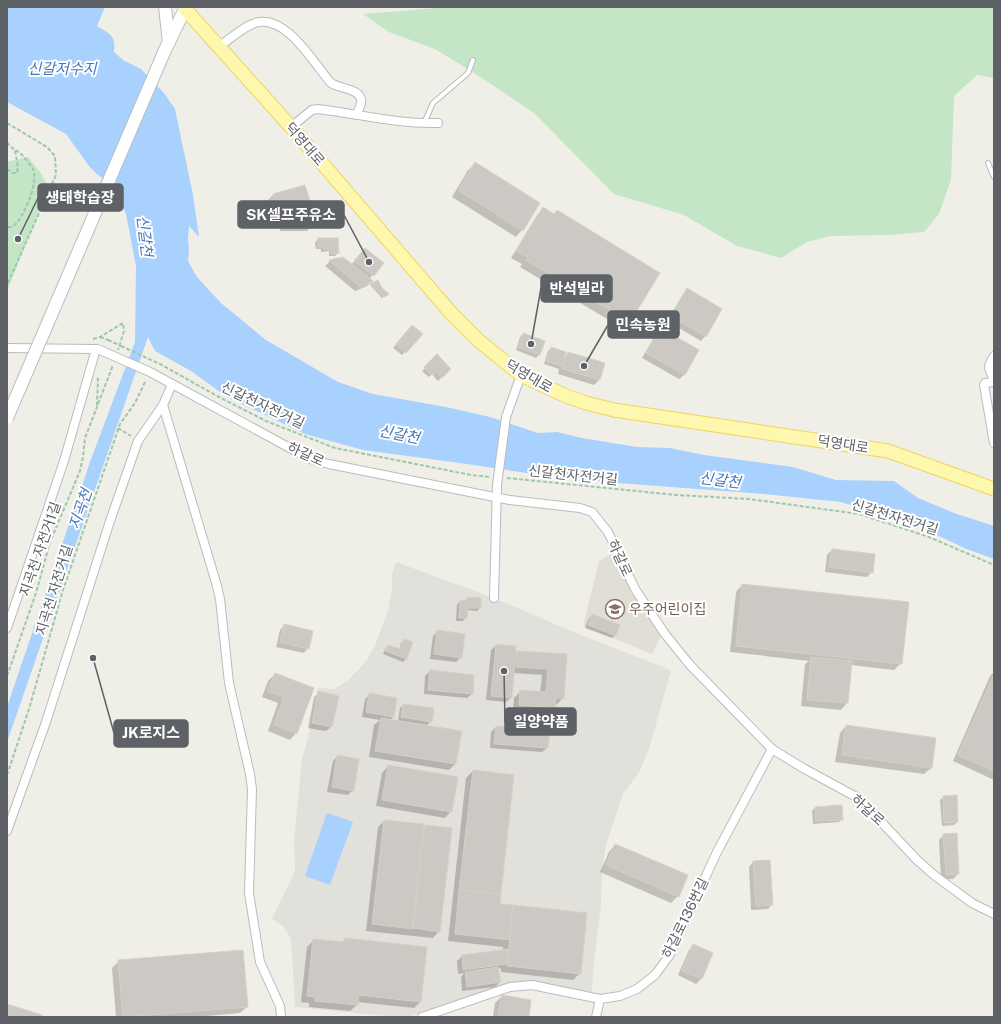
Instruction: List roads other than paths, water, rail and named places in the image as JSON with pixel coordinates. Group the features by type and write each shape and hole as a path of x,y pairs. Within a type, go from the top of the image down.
{"main road":[{"path":"165,7 167,47"},
{"path":"7,418 167,47 186,8"},
{"name":"덕영대로","path":"186,8 291,127 450,312 478,340 522,375 586,404 614,410 888,451 994,489"}],"street":[{"path":"219,47 254,23 266,22 282,27 295,38 331,83 352,90 358,96 361,103 356,116"},
{"path":"291,127 312,110 318,109 394,121 438,123"},
{"path":"7,348 98,350 90,372 64,462 7,628"},
{"name":"하갈로","path":"98,350 150,372 310,459 496,498 580,508 592,512 608,532 635,589 665,634 690,665 772,749 803,768 860,799 917,860 934,875 972,903 994,914"},
{"path":"994,356 989,363 988,369 994,380 985,382 984,385 994,443"},
{"path":"494,598 496,481 506,417 522,375"},
{"path":"7,831 46,722 110,521 138,441 163,406 172,384"},
{"path":"163,406 220,599 229,683 250,774 252,790 249,893 260,962 280,1006 281,1017"},
{"name":"하갈로136번길","path":"422,1017 510,987 532,985 600,999 620,996 637,989 655,975 669,956 717,852 772,749"},
{"path":"596,1017 600,999"}],"lane":[{"path":"424,123 433,103 468,73 473,60"},
{"path":"988,163 994,177"}],"water":[{"path":"7,7 105,7 97,26 113,38 114,52 123,60 141,69 164,93 175,109 193,195 199,237 189,226 188,261 197,277 221,303 266,340 338,382 373,394 446,407 490,417 538,433 557,432 582,438 637,447 670,448 704,455 793,467 836,480 894,481 918,498 954,513 994,526 994,559 964,548 918,526 841,502 540,475 363,450 305,434 227,397 191,371 155,351 148,337 7,742 7,707 90,462 135,342 136,266 126,214 114,188 89,166 66,134 7,102"},
{"path":"327,813 353,822 330,885 305,876"}],"place":[{"name":"생태학습장","path":"18,239"},
{"name":"SK셀프주유소","path":"369,262"},
{"name":"반석빌라","path":"531,344"},
{"name":"민속농원","path":"584,366"},
{"name":"우주어린이집","path":"615,609"},
{"name":"JK로지스","path":"93,658"},
{"name":"일양약품","path":"504,671"}],"water label":[{"name":"신갈저수지","path":"62,68"},
{"name":"신갈천","path":"145,236"},
{"name":"신갈천","path":"399,434"},
{"name":"신갈천","path":"720,480"},
{"name":"지곡천","path":"80,509"}]}
